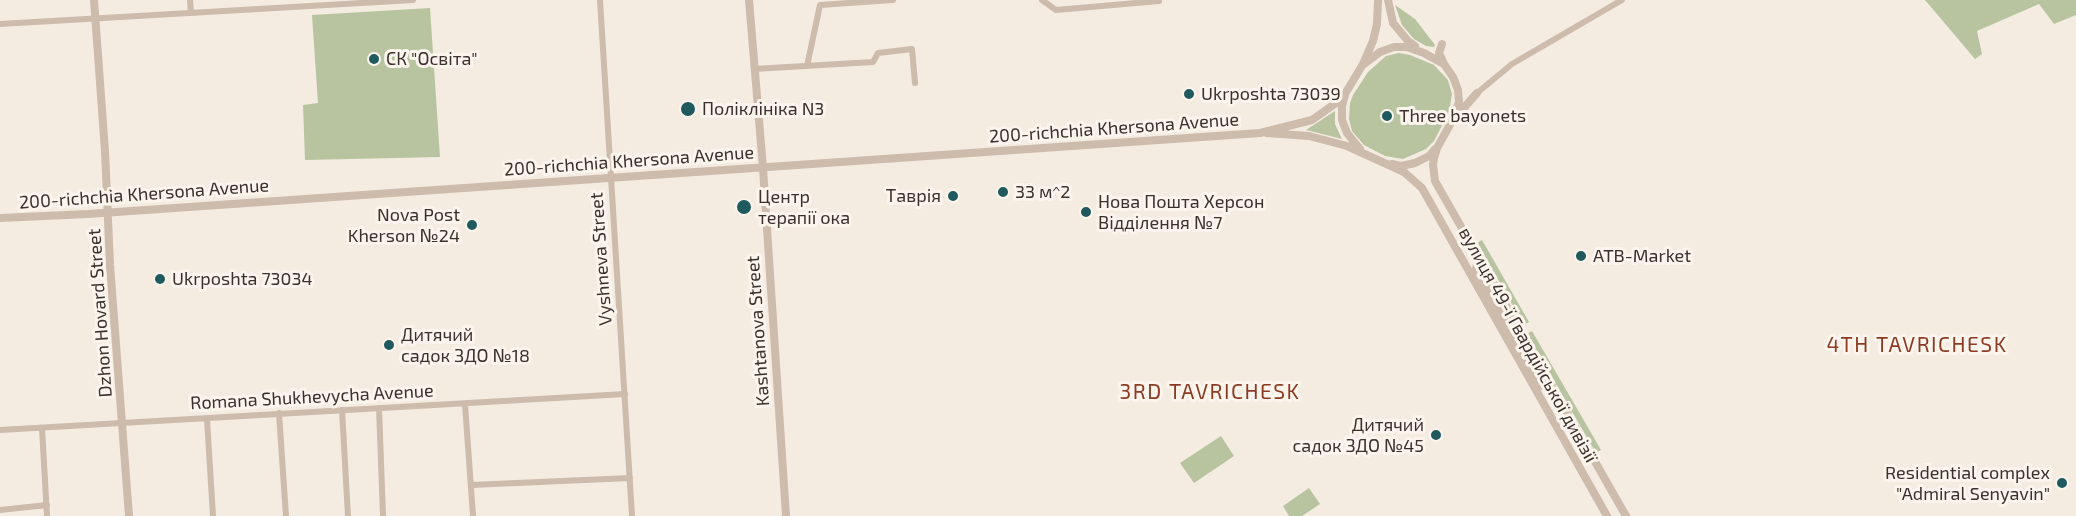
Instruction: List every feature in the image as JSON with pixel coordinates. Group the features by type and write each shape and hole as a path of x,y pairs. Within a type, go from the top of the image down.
{"street":[{"name":"Dzhon Hovard Street","path":"94,0 110,265 129,516"},
{"path":"190,0 191,13"},
{"path":"267,0 268,9"},
{"path":"0,24 412,0"},
{"name":"Vyshneva Street","path":"600,0 632,516"},
{"name":"Kashtanova Street","path":"750,0 786,516"},
{"path":"807,66 820,5 892,0"},
{"path":"1042,0 1056,10 1159,1"},
{"path":"1260,133 1312,120 1331,107 1345,93 1363,64 1373,41 1377,24 1378,0"},
{"path":"1388,0 1393,23 1408,41 1444,64"},
{"path":"1452,121 1477,93 1512,64 1622,0"},
{"path":"1260,133 1309,136 1333,141 1385,163 1401,166 1415,163 1429,156 1452,121 1459,102 1458,90 1453,77 1439,53 1442,44 1436,51 1424,52 1407,46 1394,46 1380,52 1363,64"},
{"path":"754,69 873,62 878,53 912,49 915,83"},
{"path":"1458,90 1467,98 1477,93"},
{"path":"1345,93 1342,120 1347,133 1356,145 1369,155"},
{"name":"200-richchia Khersona Avenue","path":"0,218 108,213 610,176 763,168 1260,133"},
{"name":"вулиця 49-ї Гвардійської дивізії","path":"1437,147 1432,165 1435,181 1626,516"},
{"name":"вулиця 49-ї Гвардійської дивізії","path":"1385,163 1404,172 1422,188 1607,516"},
{"path":"1478,260 1476,269 1505,321 1503,331 1514,336 1541,385 1557,394"},
{"name":"Romana Shukhevycha Avenue","path":"0,430 625,394"},
{"path":"465,404 473,516"},
{"path":"379,408 383,516"},
{"path":"342,410 348,516"},
{"path":"279,413 286,516"},
{"path":"207,418 213,516"},
{"path":"42,428 47,516"},
{"path":"471,485 630,478"},
{"path":"0,510 47,505"}],"green space":[{"path":"1925,0 2076,0 2076,15 2054,24 2039,4 1977,31 1982,54 1975,59"},
{"path":"1395,5 1415,19 1435,45 1434,47 1426,46 1414,39 1402,25"},
{"name":"СК \"Освіта\"","path":"430,8 440,157 305,160 303,105 318,103 312,15"},
{"path":"1399,53 1434,65 1448,80 1452,94 1449,112 1434,141 1426,149 1403,159 1385,156 1364,145 1352,131 1349,119 1353,95 1368,72 1386,56"},
{"path":"1335,111 1335,124 1342,139 1306,130"},
{"path":"1482,240 1529,322 1524,325 1477,243"},
{"path":"1532,331 1601,450 1596,453 1527,334"},
{"path":"1221,436 1234,456 1194,483 1180,463"},
{"path":"1309,488 1320,504 1302,516 1289,516 1283,506"}],"place":[{"name":"СК \"Освіта\"","path":"374,59"},
{"name":"Ukrposhta 73039","path":"1189,94"},
{"name":"Поліклініка N3","path":"688,109"},
{"name":"Three bayonets","path":"1387,116"},
{"name":"33 м^2","path":"1003,192"},
{"name":"Таврія","path":"953,196"},
{"name":"Центр терапії ока","path":"744,207"},
{"name":"Нова Пошта Херсон Відділення №7","path":"1086,212"},
{"name":"Nova Post Kherson №24","path":"472,225"},
{"name":"ATB-Market","path":"1581,256"},
{"name":"Ukrposhta 73034","path":"160,279"},
{"name":"Дитячий садок ЗДО №18","path":"389,345"},
{"name":"Дитячий садок ЗДО №45","path":"1436,435"},
{"name":"Residential complex \"Admiral Senyavin\"","path":"2062,483"}],"district":[{"name":"4TH TAVRICHESK","path":"1917,345"},
{"name":"3RD TAVRICHESK","path":"1210,392"}]}
